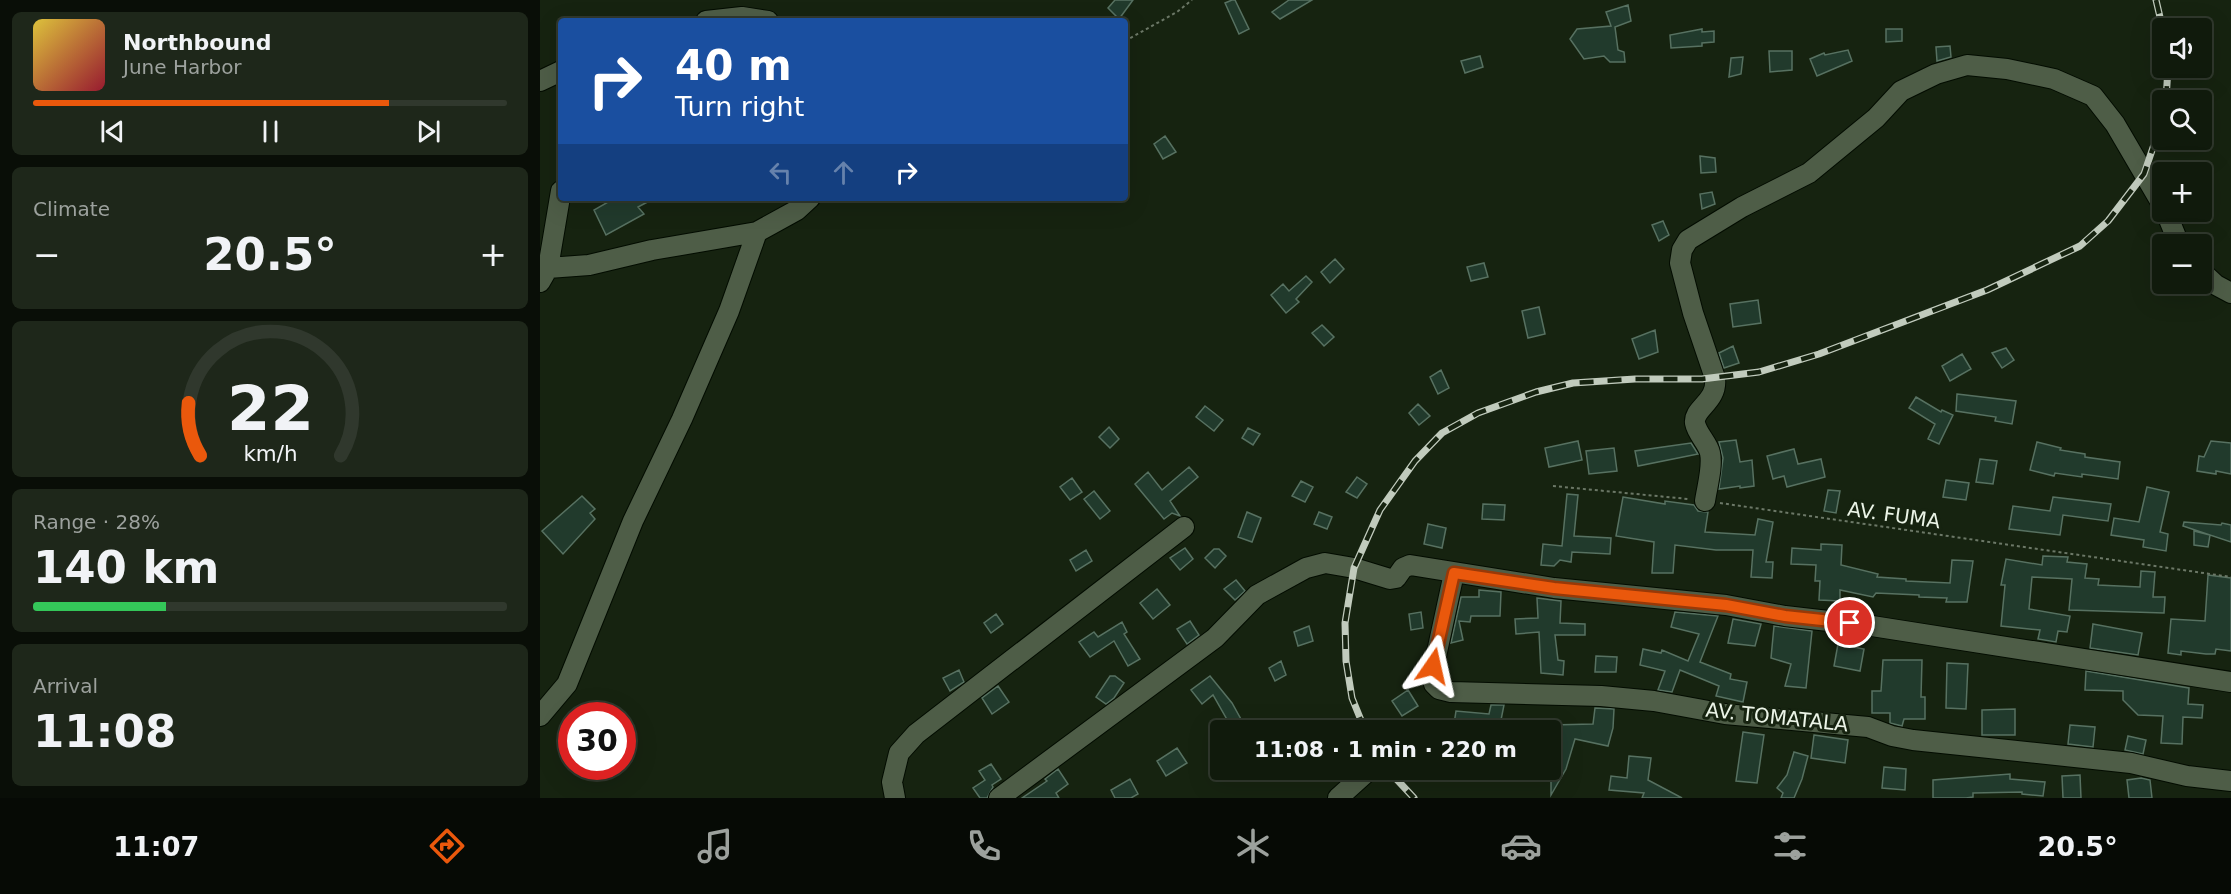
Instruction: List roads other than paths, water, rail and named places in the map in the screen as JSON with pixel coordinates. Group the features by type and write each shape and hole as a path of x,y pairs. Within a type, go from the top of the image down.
{"street":[{"path":"728,18 742,16 752,18"},
{"path":"1705,501 1710,453 1695,423 1697,412 1711,400 1716,387 1680,263 1682,250 1688,240 1715,222 1809,173 1876,118 1900,91 1936,74 1967,65 2007,69 2054,80 2093,96 2115,124 2152,187"},
{"path":"540,81 558,72"},
{"path":"559,201 544,275 652,250 757,232 797,210 807,201"},
{"path":"540,716 567,684 633,521 682,419 729,311 757,232"},
{"path":"2212,281 2231,293"},
{"path":"894,798 892,782 899,753 915,734 1185,526"},
{"path":"999,798 1215,638 1257,595 1306,568 1325,563 1390,579 1396,578 1403,568 1410,566 1554,588 1726,605 2231,682"},
{"name":"AV. TOMATALA","path":"1454,573 1432,675 1434,684 1439,689 1469,693 1601,696 1654,701 1736,715 1869,727 1892,736 1913,740 2131,763 2187,776 2231,781"},
{"path":"1338,798 1358,780"}],"railway":[{"path":"2156,0 2160,18"},
{"path":"2167,78 2167,90"},
{"path":"1361,720 1352,698 1346,661 1345,623 1354,568 1380,510 1415,461 1442,433 1478,413 1536,392 1573,383 1635,379 1702,379 1759,372 1819,354 1987,290 2080,246 2108,221 2144,174 2152,150"},
{"path":"1397,780 1414,798"}]}
